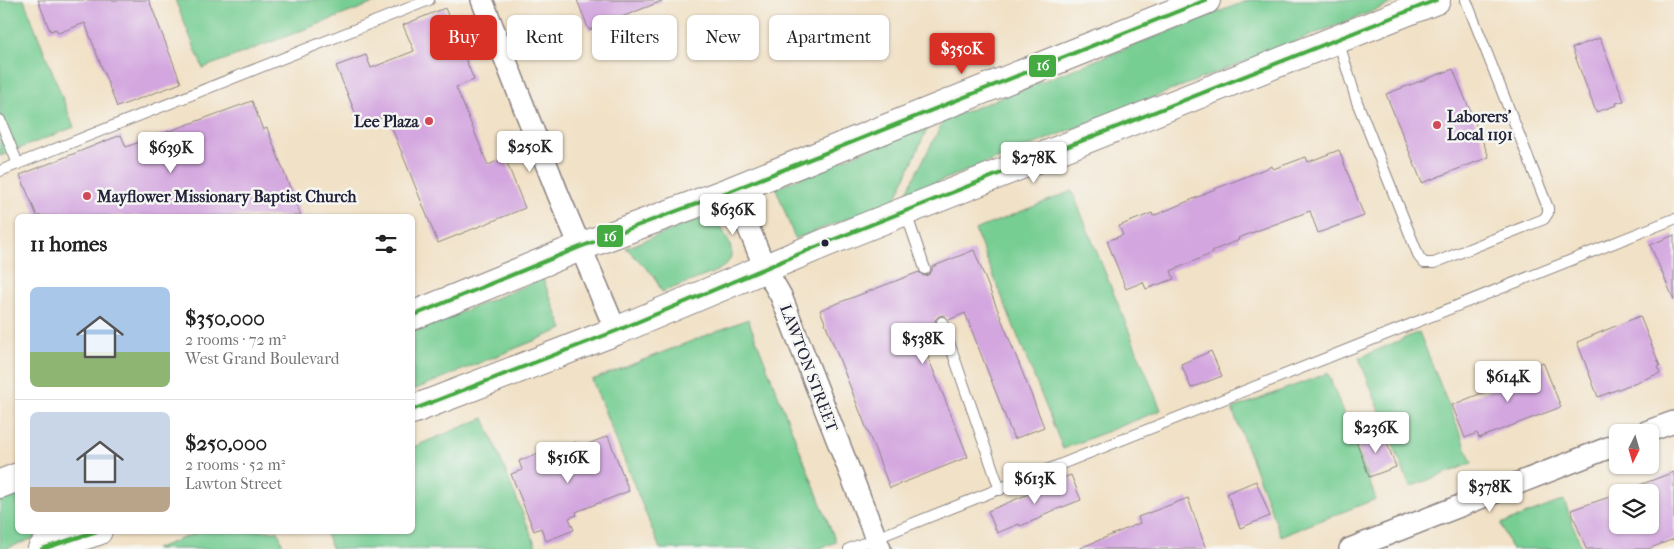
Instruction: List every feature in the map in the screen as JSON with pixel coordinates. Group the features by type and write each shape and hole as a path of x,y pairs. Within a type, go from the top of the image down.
{"main road":[{"path":"415,315 580,247 733,190 1206,0"},
{"path":"415,409 616,331 765,268 1436,0"},
{"path":"0,484 15,478"},
{"path":"42,549 89,534"}],"street":[{"path":"482,0 558,194 616,331"},
{"name":"LAWTON STREET","path":"733,190 765,268 781,296 878,544"},
{"path":"1659,427 1674,422"},
{"path":"1350,549 1609,448"}],"lane":[{"path":"0,171 428,0"},
{"path":"1338,39 1356,102 1419,257 1424,263 1434,264 1544,219 1548,213 1548,208 1466,0"},
{"path":"0,120 18,164"},
{"path":"906,212 924,270"},
{"path":"849,549 878,544 1000,490 1674,219"},
{"path":"942,322 1000,490"}],"green space":[{"path":"0,0 24,0 74,127 0,156"},
{"path":"175,0 382,0 203,68"},
{"path":"1249,0 1401,0 905,195 944,120"},
{"path":"930,123 895,200 795,239 776,188"},
{"path":"1072,191 1161,410 1063,449 975,230"},
{"path":"699,219 716,222 721,227 730,245 730,259 715,272 662,292 654,276 626,248"},
{"path":"543,279 563,329 415,389 415,330"},
{"path":"748,319 836,542 819,549 660,549 592,380"},
{"path":"1419,332 1472,463 1410,487 1359,358"},
{"path":"1328,373 1376,499 1281,536 1232,409"},
{"path":"484,418 537,549 332,549 326,534 415,534 415,446"},
{"path":"15,489 15,534 45,534 5,549 0,549 0,495"},
{"path":"1564,500 1582,549 1511,549 1501,524"},
{"path":"193,534 279,534 284,549 155,549"}],"building":[{"path":"38,0 149,0 181,83 117,107 85,23 58,33 56,29 50,31"},
{"path":"577,0 662,0 627,15 592,15 592,29 589,30"},
{"name":"Lee Plaza","path":"445,8 448,15 430,15 430,60 466,60 474,80 456,87 488,165 505,158 525,208 438,243 387,116 361,127 336,66 366,55 371,68 414,51 403,25"},
{"path":"1600,38 1624,101 1596,112 1572,48"},
{"name":"Laborers' Local 1191","path":"1453,69 1489,157 1422,183 1386,94"},
{"path":"252,101 263,130 267,128 300,214 36,214 20,175 121,135 126,147"},
{"path":"1339,150 1364,216 1318,233 1310,211 1238,238 1239,240 1212,251 1213,253 1171,271 1174,279 1146,289 1143,282 1126,289 1107,241 1123,235 1119,226 1152,213 1153,216 1272,166 1273,169 1306,157 1308,162"},
{"path":"1674,235 1674,300 1650,245"},
{"path":"974,250 1044,427 1014,439 965,313 949,320 944,315 939,316 935,320 936,325 918,332 968,457 890,488 820,310 919,272 923,276 928,275 932,271 932,267"},
{"path":"1640,316 1660,366 1658,367 1660,373 1598,397 1577,342"},
{"path":"1211,351 1222,376 1191,388 1181,364"},
{"path":"1543,362 1561,407 1479,438 1477,433 1465,438 1452,405 1497,387 1495,382"},
{"path":"1382,430 1396,467 1369,477 1356,440"},
{"path":"608,436 629,491 576,512 577,515 569,518 574,530 546,541 541,528 534,531 511,474 522,470 519,461 541,452 542,454 576,442 578,448"},
{"path":"1674,472 1674,539 1648,549 1586,549 1571,510 1609,497 1609,534 1659,534 1659,484 1642,484"},
{"path":"1071,475 1081,500 1042,515 1043,517 997,533 988,511 1045,487 1044,485"},
{"path":"1256,481 1270,516 1240,528 1227,493"},
{"path":"1188,498 1206,549 1078,549 1140,523 1138,517"}],"transit line":[{"name":"16","path":"415,315 580,247 733,190 1206,0"},
{"name":"16","path":"415,409 616,331 830,241 1436,0"},
{"name":"16","path":"42,549 88,534"}],"place":[{"name":"Lee Plaza","path":"429,121"},
{"name":"Laborers' Local 1191","path":"1437,125"},
{"name":"Mayflower Missionary Baptist Church","path":"87,196"}]}
